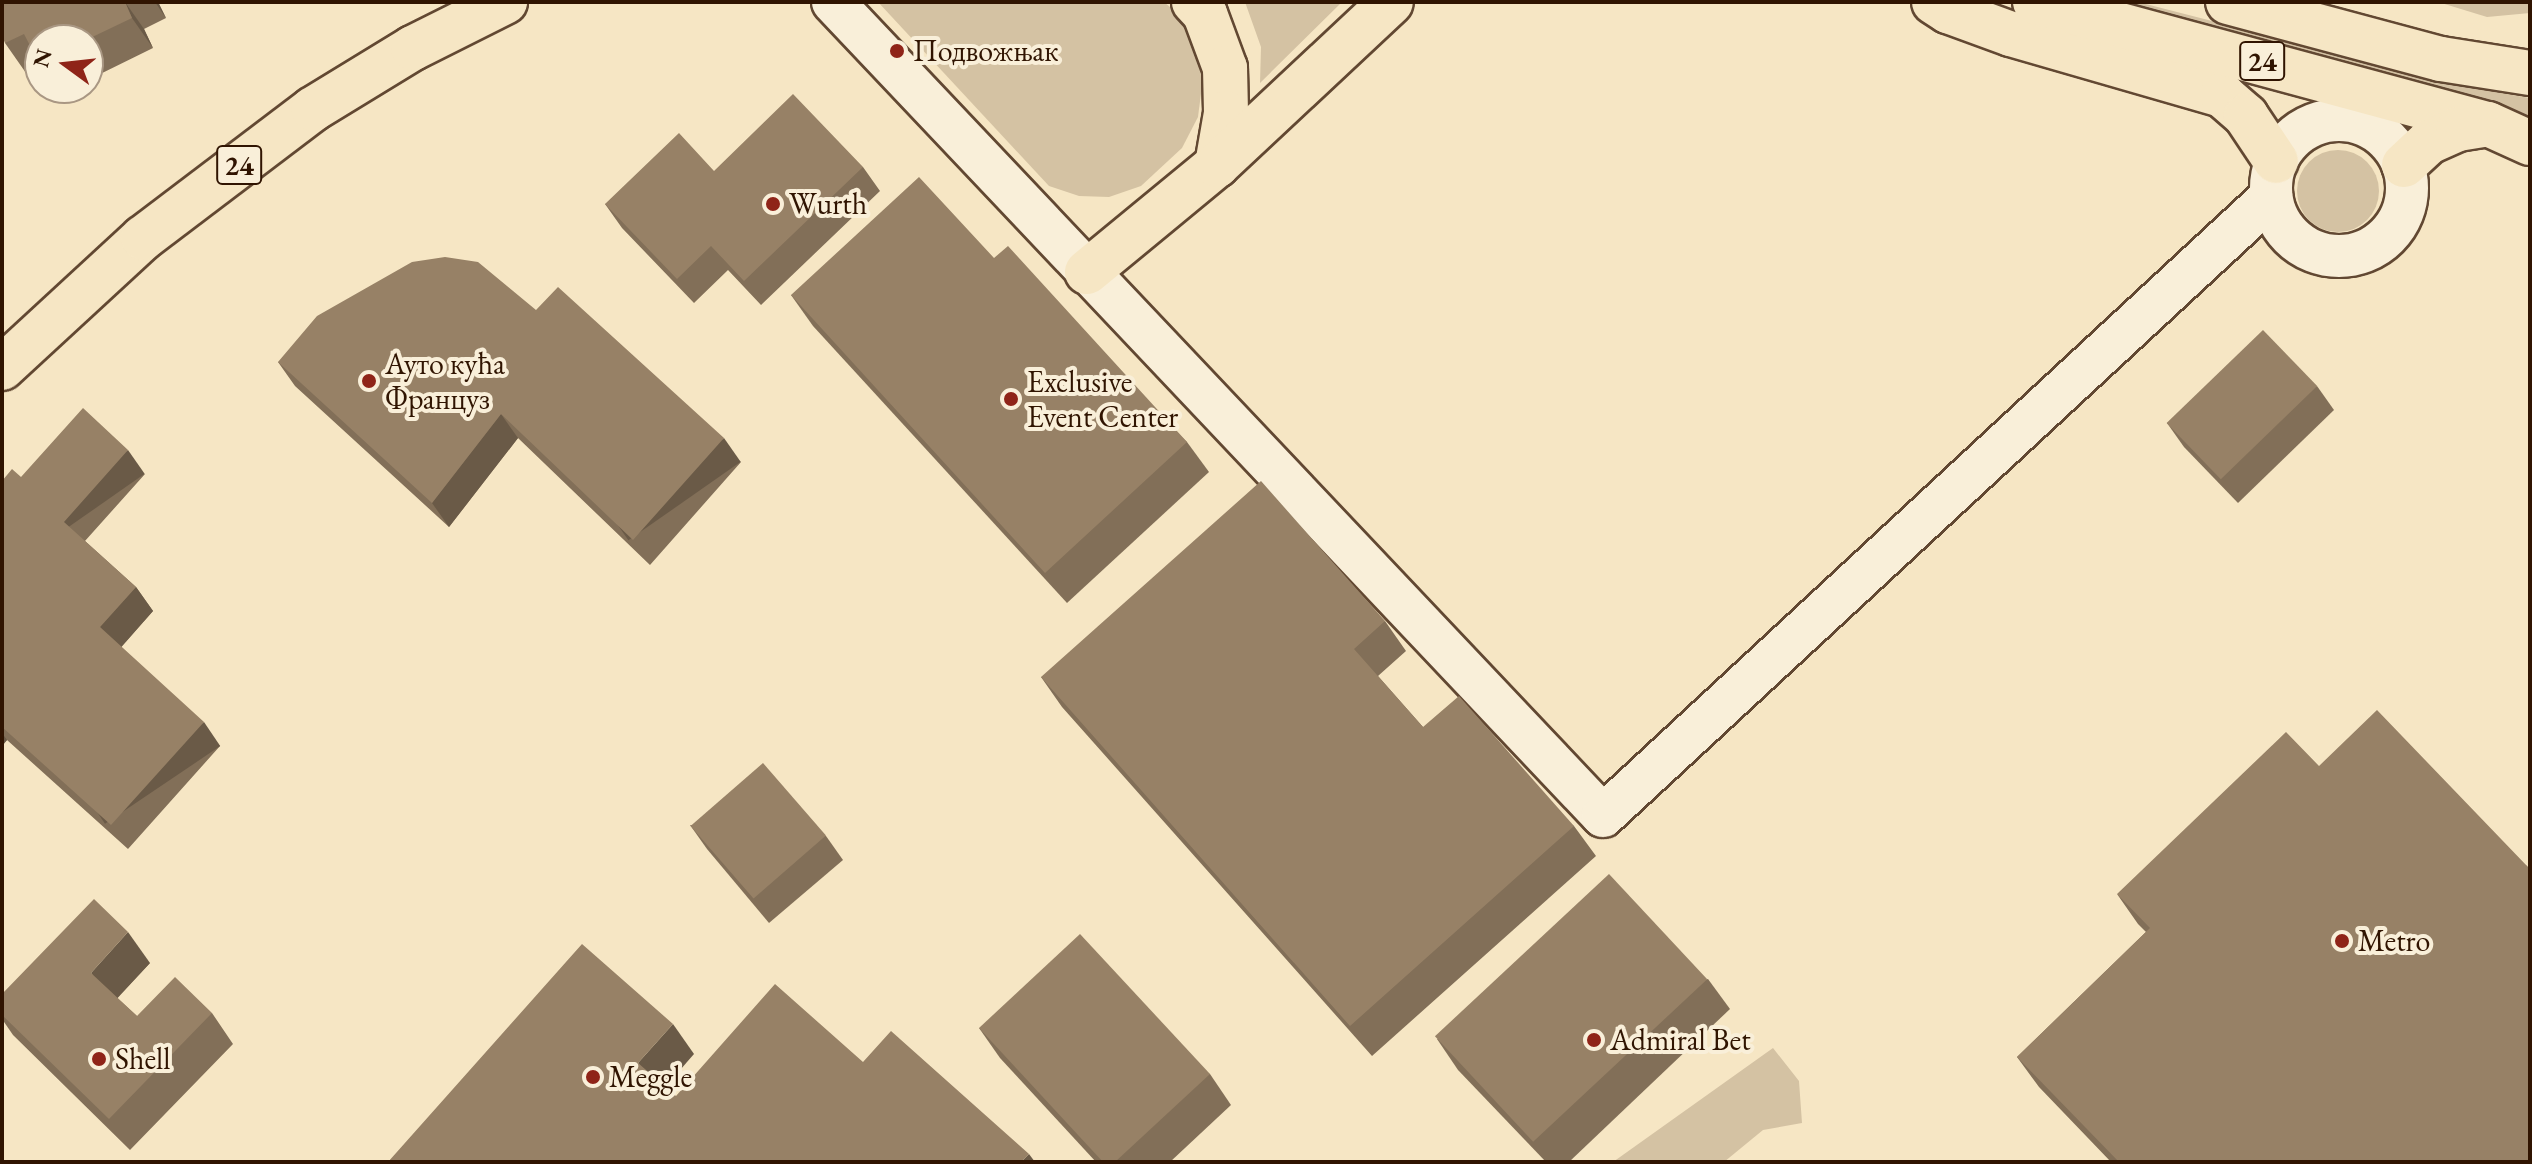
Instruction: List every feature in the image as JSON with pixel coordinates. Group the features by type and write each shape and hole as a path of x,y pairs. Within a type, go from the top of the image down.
{"main road":[{"name":"24","path":"2,368 143,238 313,109 413,48 505,2"},
{"path":"1194,2 1205,14 1225,68 1226,113 1217,165"},
{"path":"1087,272 1217,165 1391,2"},
{"path":"1934,2 1948,11 2011,34 2222,95 2246,116 2273,179"},
{"name":"24","path":"2035,2 2488,124 2530,143"},
{"name":"24","path":"2228,2 2441,59 2530,73"},
{"path":"2441,59 2530,48"},
{"path":"2404,165 2429,142 2458,129 2488,124"}],"street":[{"path":"833,2 1603,816 2273,179 2289,141 2307,127 2330,119 2353,120 2375,129 2392,144 2404,165 2408,188 2404,210 2393,231 2376,246 2355,255 2332,256 2311,251 2292,238 2278,219 2273,179"}],"shaded area":[{"path":"878,2 1164,2 1177,13 1195,46 1203,78 1198,117 1182,148 1141,186 1109,197 1079,196 1049,186"},
{"path":"1245,2 1342,2 1260,83 1261,47"},
{"path":"2107,2 2138,2 2477,89 2530,98 2530,120 2476,97"},
{"path":"2438,2 2530,2 2530,13 2487,17"},
{"path":"2338,150 2354,153 2367,162 2376,175 2379,191 2376,207 2367,220 2354,229 2338,232 2322,229 2309,220 2300,207 2297,191 2300,175 2309,162 2322,153"},
{"path":"1773,1048 1799,1081 1802,1123 1763,1130 1724,1162 1613,1162"}],"building":[{"path":"2,2 125,2 132,18 104,31 104,24 24,24 24,34 5,43 2,36"},
{"path":"793,94 863,167 744,281 711,246 677,279 605,204 679,133 714,171"},
{"name":"Exclusive Event Center","path":"919,177 994,258 1008,246 1187,442 1045,573 791,295"},
{"path":"445,257 478,262 536,310 558,287 724,438 633,540 501,414 432,503 278,362 317,316 412,262"},
{"path":"2263,330 2317,386 2221,479 2167,423"},
{"path":"83,408 128,450 64,522 136,587 100,627 204,722 111,825 2,727 2,481 12,469 21,477"},
{"path":"1261,481 1385,621 1354,649 1423,727 1459,696 1574,826 1350,1026 1041,677"},
{"name":"Metro","path":"2377,710 2530,869 2530,1162 2119,1162 2017,1057 2150,928 2117,894 2286,732 2319,766"},
{"path":"763,763 826,835 754,898 691,826"},
{"name":"Admiral Bet","path":"1609,874 1707,979 1533,1142 1435,1036"},
{"path":"94,899 128,932 91,973 137,1016 175,977 212,1013 109,1119 2,1015 2,994"},
{"path":"1080,934 1210,1074 1115,1162 1103,1162 979,1028"},
{"name":"Meggle","path":"582,944 673,1024 638,1063 676,1096 775,984 863,1062 891,1031 1029,1154 1021,1162 388,1162"}],"place":[{"name":"Подвожњак","path":"897,51"},
{"name":"Wurth","path":"773,204"},
{"name":"Ауто кућа Француз","path":"369,381"},
{"name":"Exclusive Event Center","path":"1011,399"},
{"name":"Metro","path":"2342,941"},
{"name":"Admiral Bet","path":"1594,1040"},
{"name":"Shell","path":"99,1059"},
{"name":"Meggle","path":"593,1077"}]}
